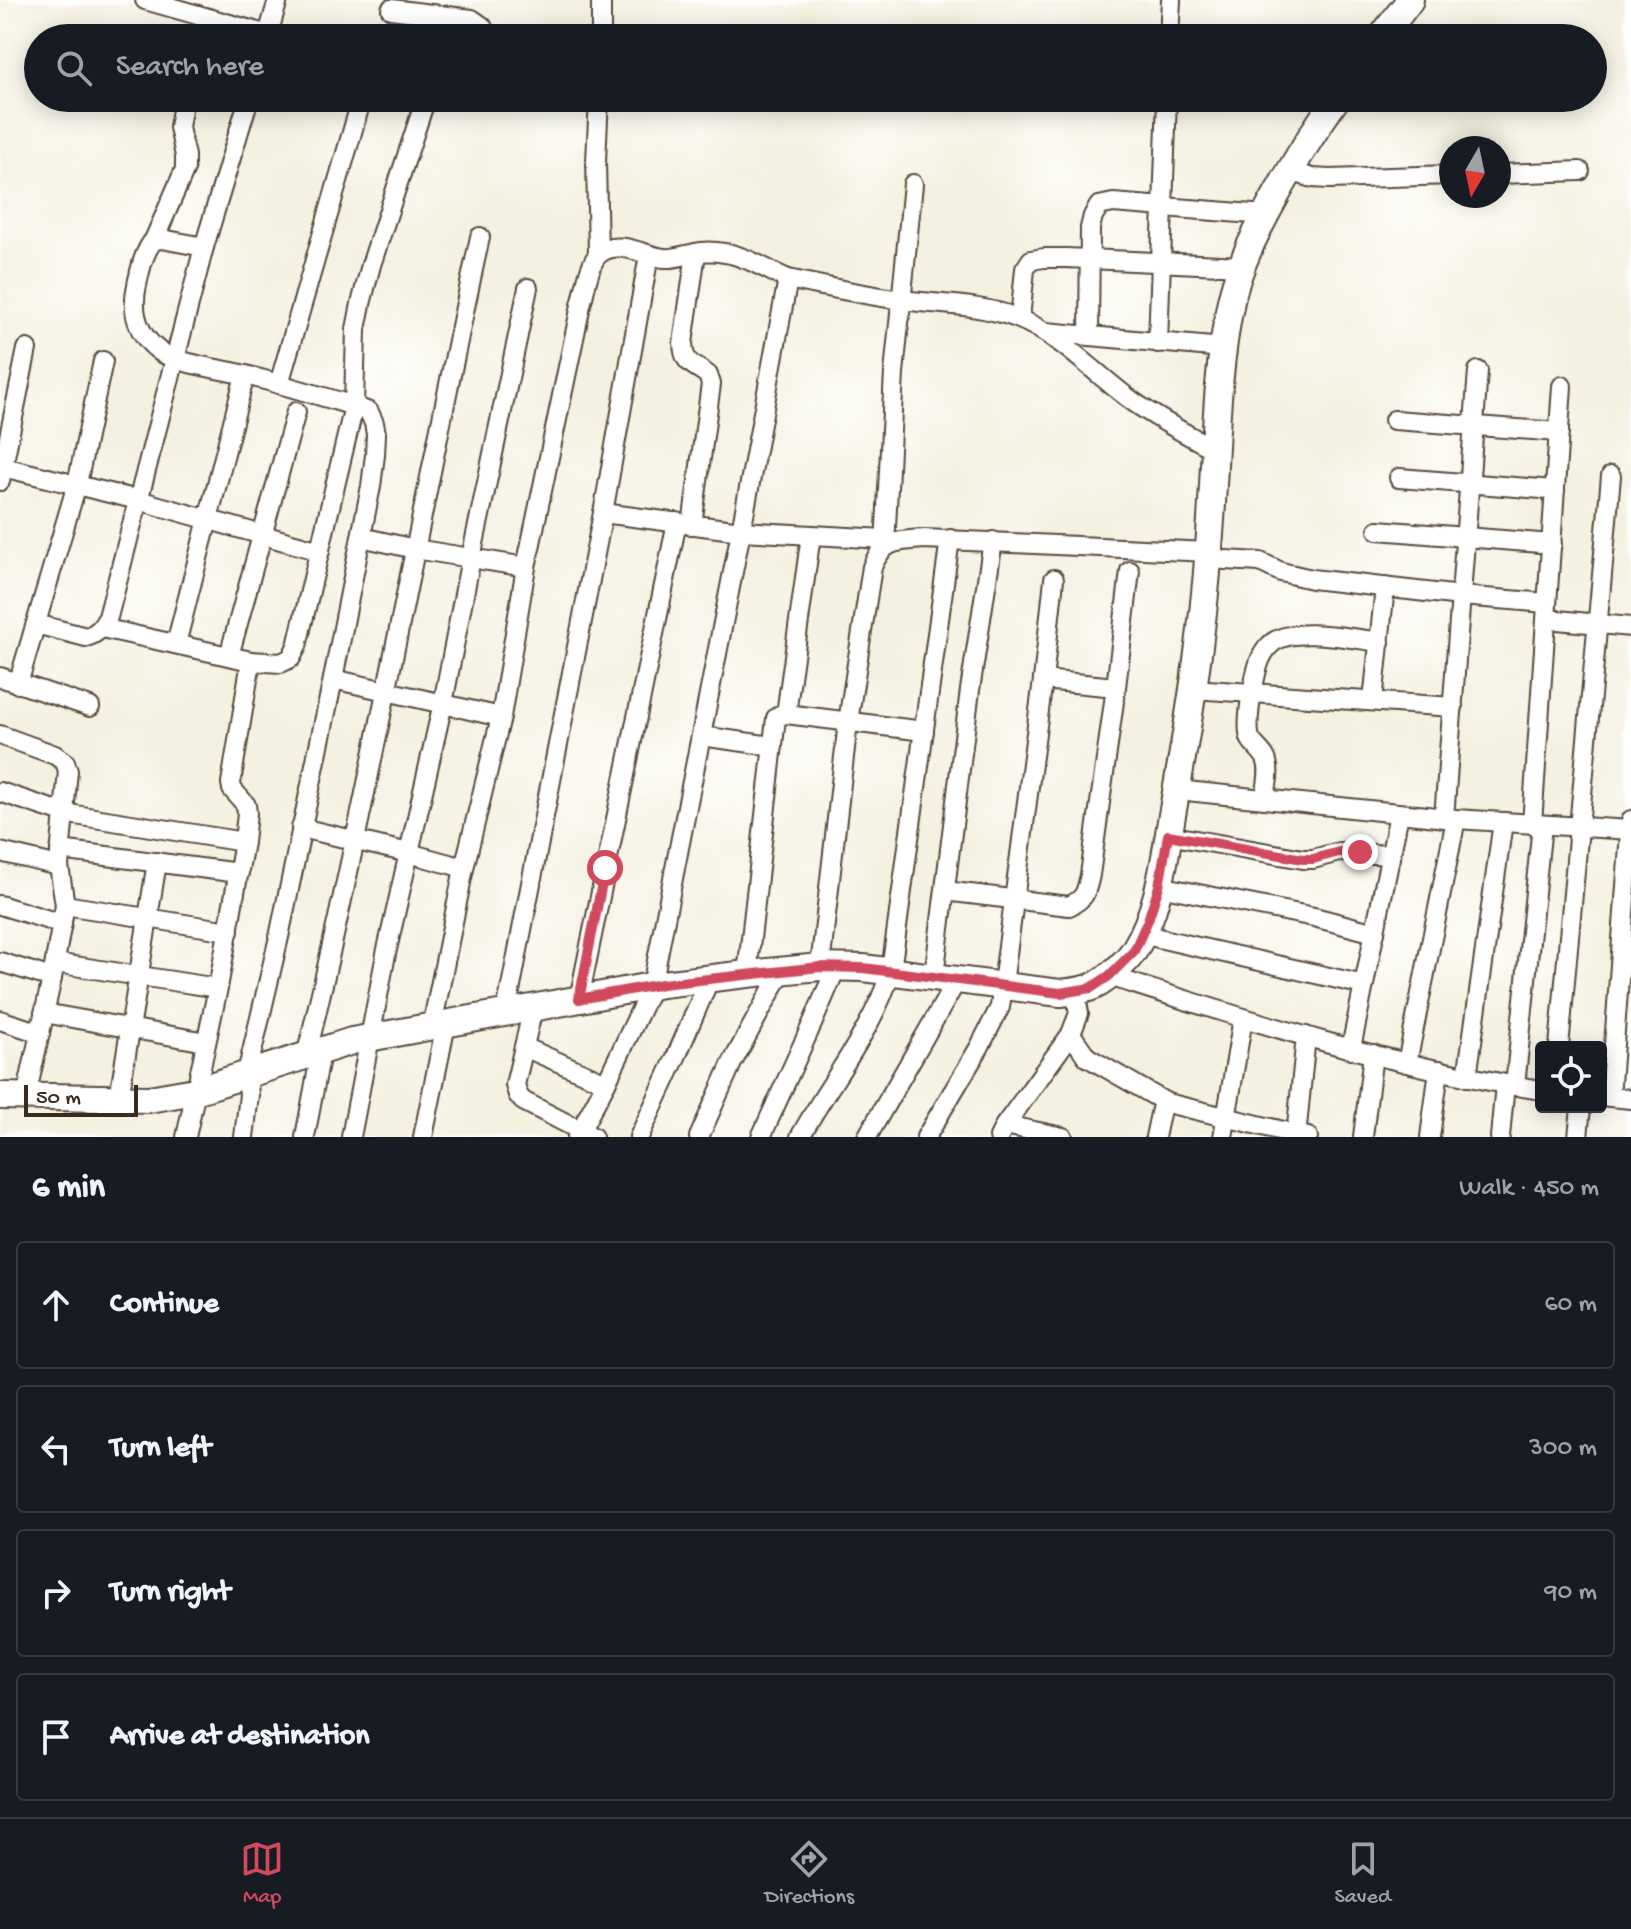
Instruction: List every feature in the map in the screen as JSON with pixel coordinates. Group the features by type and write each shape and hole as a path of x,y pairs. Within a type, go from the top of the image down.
{"main road":[{"path":"1392,24 1410,0"},
{"path":"13,1096 149,1099 195,1091 352,1041 710,978 828,967 891,971 1060,993 1091,988 1109,976 1134,951 1159,886 1177,790 1204,615 1223,348 1232,297 1252,240 1327,112"}],"street":[{"path":"145,0 202,24"},
{"path":"273,24 278,0"},
{"path":"601,0 601,24"},
{"path":"1170,24 1171,0"},
{"path":"391,9 472,19 479,24"},
{"path":"182,112 179,127 185,169 149,245 137,285 134,314 137,324 160,352 175,359 279,384 369,412 376,434 371,486 333,679 247,1073 249,1095 244,1137"},
{"path":"36,624 86,637 102,628 108,617 204,247 245,112"},
{"path":"279,384 358,112"},
{"path":"102,628 251,661 281,663 291,658 297,646 354,406 356,329 361,304 421,112"},
{"path":"423,1137 464,868 501,717 526,567 581,305 592,264 598,254 598,112"},
{"path":"1158,343 1166,112"},
{"path":"1290,171 1312,178 1330,179 1439,175"},
{"path":"1511,174 1580,171"},
{"path":"761,1137 813,1022 828,967 848,722 872,567 885,542 894,373 913,184"},
{"path":"1089,336 1090,228 1099,206 1113,203 1266,215"},
{"path":"305,1137 314,1054 333,945 480,237"},
{"path":"154,240 204,247"},
{"path":"598,254 616,247 673,259 696,253 719,252 747,258 788,279 901,300 982,307 1020,319 1043,332 1135,403 1215,450"},
{"path":"579,999 684,523 711,384 708,375 687,361 683,354 696,253"},
{"path":"506,1012 603,513 649,255"},
{"path":"1020,319 1025,269 1031,260 1161,261 1243,266"},
{"path":"533,1008 515,1085 518,1095 523,1101 583,1135 652,986 788,279"},
{"path":"351,1137 369,1038 443,703 528,288"},
{"path":"1043,332 1223,348"},
{"path":"27,349 2,474 77,484 320,551"},
{"path":"90,707 9,681 36,624 77,484 103,361"},
{"path":"1407,1063 1450,818 1453,707 1478,371"},
{"path":"176,644 245,375"},
{"path":"1500,1137 1510,1085 1537,825 1562,386"},
{"path":"229,656 296,412"},
{"path":"1394,420 1559,432"},
{"path":"1560,1041 1611,476"},
{"path":"1399,478 1555,490"},
{"path":"603,513 741,531 885,542 950,539 1209,555 1260,562 1294,576 1461,596 1631,627"},
{"path":"1378,530 1552,544"},
{"path":"786,714 811,535"},
{"path":"361,537 526,567"},
{"path":"800,1137 865,1032 883,997 891,971 950,539"},
{"path":"867,1137 945,978 945,891 970,690 993,541"},
{"path":"945,891 1069,906 1081,901 1090,875 1130,571"},
{"path":"926,1137 998,1013 1054,579"},
{"path":"1373,701 1385,587"},
{"path":"1265,799 1268,763 1250,737 1252,693 1262,657 1270,645 1280,637 1316,635 1380,642"},
{"path":"186,1137 218,988 244,842 246,805 232,789 231,783 251,661"},
{"path":"333,679 501,717"},
{"path":"1043,680 1116,687"},
{"path":"1193,689 1453,707"},
{"path":"747,974 776,718 786,714 924,731"},
{"path":"0,735 55,755 65,762 68,771 60,858 63,914 40,1033 13,1096"},
{"path":"701,736 773,746"},
{"path":"1177,790 1399,814 1630,830"},
{"path":"0,792 63,813 244,842"},
{"path":"1351,1048 1399,814"},
{"path":"1607,1086 1631,820"},
{"path":"1467,1077 1503,822"},
{"path":"301,828 464,868"},
{"path":"1168,835 1303,859 1339,852 1390,855"},
{"path":"0,852 157,862 239,873"},
{"path":"119,1098 157,862"},
{"path":"1159,886 1314,917 1375,933"},
{"path":"0,905 63,914 148,919 229,931"},
{"path":"1141,934 1364,985"},
{"path":"0,962 53,970 138,975 218,988"},
{"path":"699,1137 732,1063 782,971"},
{"path":"1109,976 1373,1054 1467,1077 1535,1089"},
{"path":"639,1137 710,978"},
{"path":"1063,1137 1002,1131 1071,1034 1079,1013 1075,991"},
{"path":"44,1013 206,1042"},
{"path":"1223,1137 1243,1018"},
{"path":"0,1020 40,1033"},
{"path":"1071,1034 1087,1057 1167,1103 1300,1136 1306,1036"},
{"path":"524,1047 606,1083"},
{"path":"1363,1137 1373,1054"},
{"path":"1430,1137 1439,1070"},
{"path":"1607,1097 1631,1099"},
{"path":"1155,1137 1161,1109 1167,1103"},
{"path":"1578,1137 1580,1113"}],"route":[{"path":"605,868 579,999 662,984 820,967 863,968 1060,993 1091,988 1109,976 1134,951 1159,886 1168,835 1303,859 1339,852 1360,852"}]}
